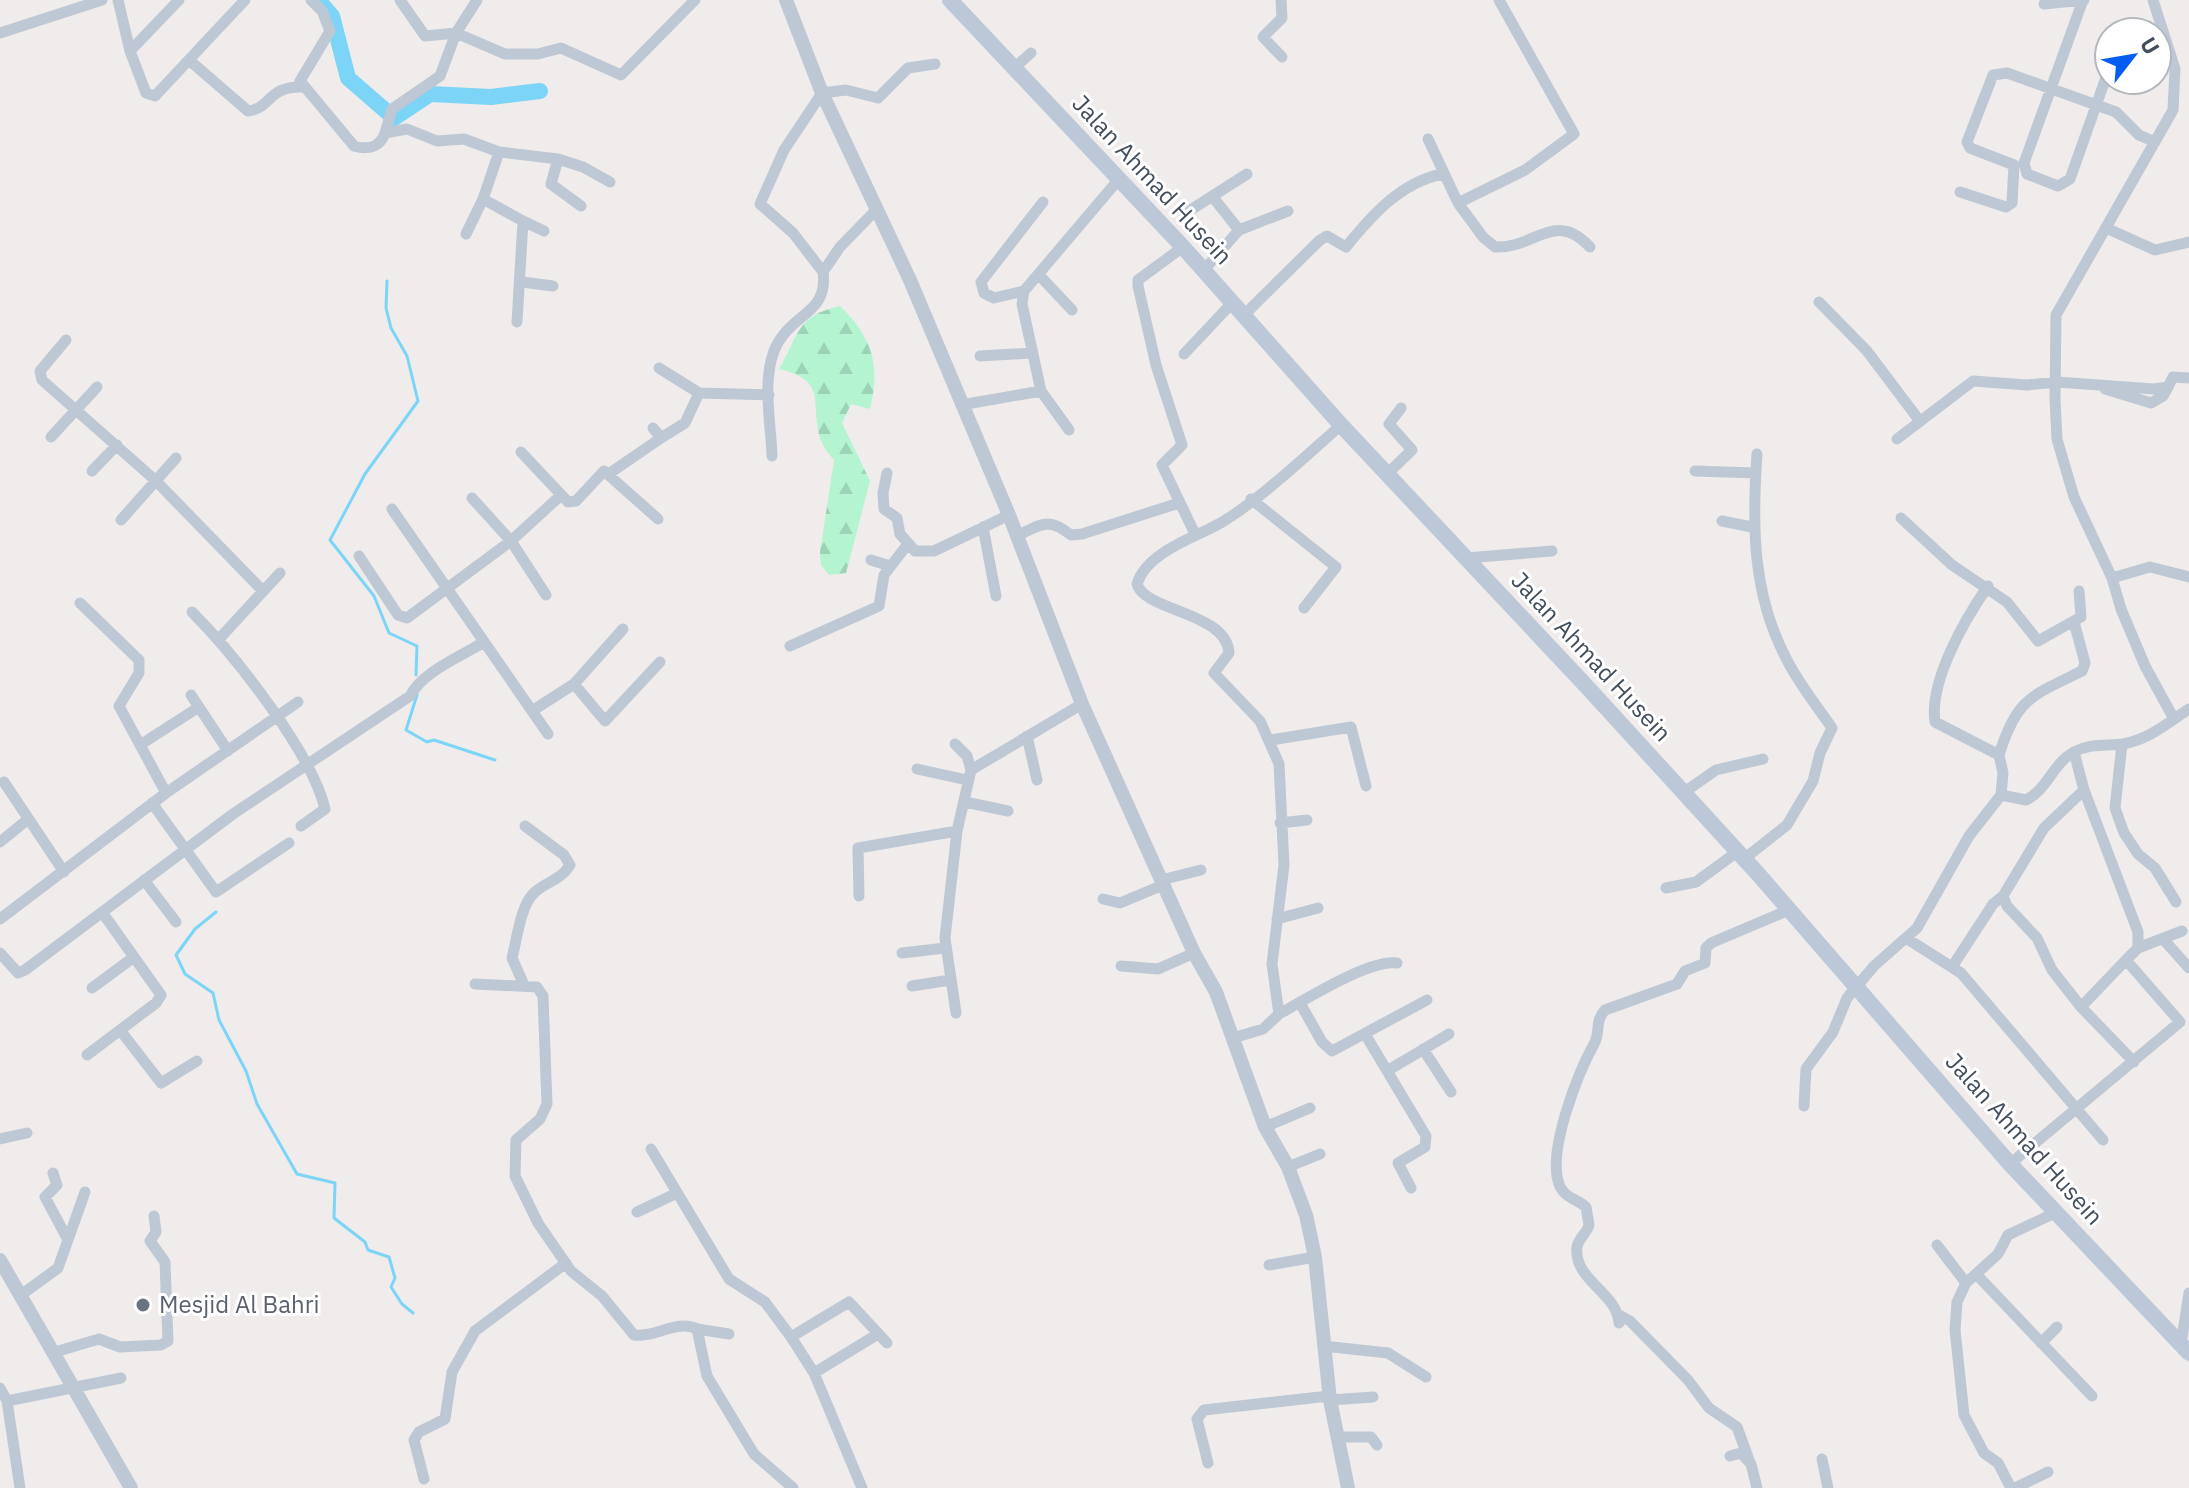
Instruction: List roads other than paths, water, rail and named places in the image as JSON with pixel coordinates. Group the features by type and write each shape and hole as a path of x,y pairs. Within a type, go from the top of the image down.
{"main road":[{"name":"Jalan Ahmad Husein","path":"950,0 1183,247 1341,425 1741,856 2010,1164 2185,1348"}],"street":[{"path":"0,33 102,0"},
{"path":"118,0 130,51 150,96 162,92 245,0"},
{"path":"130,51 179,0"},
{"path":"311,0 322,11 330,31 301,75 303,87 354,146 371,148 385,128 392,109 417,88 436,81 456,33 474,1"},
{"path":"400,0 415,18 422,34 429,37 456,33 505,54 538,54 561,48 621,75 695,0"},
{"path":"786,0 822,93 877,209 1018,535 1082,704 1194,953 1216,992 1265,1127 1288,1167 1306,1215 1315,1257 1330,1398 1348,1488"},
{"path":"1281,0 1282,18 1263,37 1282,57"},
{"path":"1458,203 1525,170 1574,134 1499,0"},
{"path":"2044,4 2083,0 2024,163 2027,174 2062,185 2070,179 2100,96"},
{"path":"2153,0 2176,79 2173,110 2056,315 2057,439 2074,497 2112,578 2121,609 2145,666 2174,719"},
{"path":"1014,68 1031,53"},
{"path":"189,60 248,111 257,109 278,89 303,87"},
{"path":"772,456 769,395 775,349 796,320 824,296 823,272 793,233 760,204 789,141 822,93 846,90 878,98 908,68 935,64"},
{"path":"1960,192 2006,207 2012,203 2014,165 1970,148 1967,142 1990,79 2007,73 2048,91 2116,112 2139,135 2155,142"},
{"path":"385,128 407,129 437,141 464,139 499,152 558,159 583,167 610,182"},
{"path":"1428,139 1458,203 1483,237 1495,247 1517,244 1562,229 1572,231 1590,247"},
{"path":"466,234 483,199 499,152"},
{"path":"558,159 551,184 581,206"},
{"path":"1189,211 1247,174"},
{"path":"1243,316 1320,240 1327,236 1347,246 1388,201 1419,179 1442,174"},
{"path":"1043,202 981,282 984,293 994,298 1024,291 1040,276 1119,179"},
{"path":"1212,196 1239,230"},
{"path":"483,199 544,231"},
{"path":"823,272 840,247 877,209"},
{"path":"1204,270 1239,230 1288,211"},
{"path":"517,322 522,282 523,221"},
{"path":"2106,228 2155,250 2189,242"},
{"path":"1183,247 1138,280 1156,365 1181,440 1180,449 1162,465 1195,534"},
{"path":"1040,276 1072,310"},
{"path":"522,282 553,286"},
{"path":"1024,291 1022,304 1041,391 1069,430"},
{"path":"1819,302 1867,351 1919,420"},
{"path":"1184,354 1232,303"},
{"path":"66,340 40,375 155,480 263,591"},
{"path":"980,356 1032,353"},
{"path":"659,368 699,393 769,395"},
{"path":"1897,439 1973,381 2168,387 2169,379 2173,377 2189,378"},
{"path":"51,437 97,387"},
{"path":"961,405 1041,391"},
{"path":"521,452 560,496 568,502 576,501 598,474 610,473 685,423 699,393"},
{"path":"1387,474 1412,450 1389,426 1401,408"},
{"path":"1279,1014 1272,964 1284,865 1279,764 1271,740 1255,714 1214,673 1229,653 1223,640 1193,615 1147,596 1137,587 1138,579 1148,567 1195,534 1225,520 1341,425"},
{"path":"653,428 661,438"},
{"path":"92,471 117,445"},
{"path":"1666,888 1696,882 1787,825 1813,781 1832,728 1787,661 1771,625 1752,527 1757,454"},
{"path":"121,520 176,458"},
{"path":"1695,471 1756,473"},
{"path":"610,473 658,519"},
{"path":"887,473 882,502 887,513 898,520 907,545 924,553 1009,515"},
{"path":"359,556 401,618 407,618 511,541 560,496"},
{"path":"472,498 511,541 546,595"},
{"path":"1251,499 1336,567 1304,608"},
{"path":"1018,535 1049,522 1071,535 1082,534 1179,503"},
{"path":"392,509 548,734"},
{"path":"1901,518 1952,565 1988,586 2007,602 2038,641 2082,615 2079,591"},
{"path":"1722,521 1752,527"},
{"path":"983,527 996,596"},
{"path":"790,646 879,606 884,575 907,545"},
{"path":"1466,558 1552,551"},
{"path":"871,560 890,566"},
{"path":"2112,578 2150,567 2189,577"},
{"path":"219,639 280,573"},
{"path":"1988,586 1953,642 1933,709 1935,722 1951,733 1999,755"},
{"path":"80,603 139,660 139,673 119,706 166,793"},
{"path":"192,612 219,639 309,763 325,809 301,826"},
{"path":"1804,1106 1806,1069 1833,1032 1855,986 1917,928 1969,836 2001,795 2003,773 1999,755 2014,714 2027,698 2082,671 2085,663 2074,622"},
{"path":"532,711 574,684 623,629"},
{"path":"0,953 12,969 18,973 25,970 185,850 410,696 416,685 429,675 484,642"},
{"path":"574,684 605,721 660,662"},
{"path":"191,695 228,751"},
{"path":"0,919 152,803 298,702"},
{"path":"917,769 969,775 1082,704"},
{"path":"140,745 199,707"},
{"path":"2001,795 2026,800 2034,796 2062,760 2074,752 2098,743 2122,744 2155,734 2189,709"},
{"path":"1271,740 1351,727 1366,786"},
{"path":"1027,736 1037,780"},
{"path":"955,744 967,756 969,775 957,831 945,948 956,1013"},
{"path":"2122,744 2115,808 2124,833 2138,854 2155,868 2176,902"},
{"path":"2074,752 2084,790 2131,909 2138,948"},
{"path":"1683,793 1716,770 1763,759"},
{"path":"4,782 64,872"},
{"path":"1952,967 1993,904 2003,896 2044,828 2084,790"},
{"path":"965,802 1008,811"},
{"path":"152,803 213,890 219,892 289,843"},
{"path":"0,842 27,820"},
{"path":"1280,823 1307,820"},
{"path":"524,985 512,958 528,902 533,893 562,875 570,865 564,855 525,826"},
{"path":"859,896 858,848 957,831"},
{"path":"1103,899 1120,903 1162,882 1201,870"},
{"path":"144,880 176,922"},
{"path":"2003,896 2007,906 2037,938 2052,970 2081,1007 2134,1062"},
{"path":"1277,919 1318,908"},
{"path":"1757,1488 1737,1427 1709,1408 1688,1380 1630,1321 1619,1319 1613,1301 1583,1271 1577,1248 1588,1230 1588,1214 1584,1205 1563,1191 1557,1177 1564,1116 1576,1077 1594,1044 1599,1017 1605,1010 1677,984 1685,971 1705,963 1706,948 1711,943 1789,910"},
{"path":"87,1055 160,999 159,990 102,912"},
{"path":"2081,1007 2138,948 2182,931"},
{"path":"1906,938 1952,967 1988,1001 2103,1140"},
{"path":"2164,940 2189,968"},
{"path":"902,953 945,948"},
{"path":"1121,966 1158,969 1194,953"},
{"path":"92,988 134,957"},
{"path":"2010,1164 2184,1018 2126,960"},
{"path":"1233,1038 1263,1029 1279,1014 1387,962 1397,963"},
{"path":"912,986 950,980"},
{"path":"475,984 537,987 543,996 547,1104 540,1119 516,1140 515,1176 538,1223 566,1263 602,1296 634,1335 645,1336 680,1326 729,1334"},
{"path":"1300,1003 1328,1050 1336,1050 1427,1000"},
{"path":"120,1030 161,1083 197,1061"},
{"path":"1365,1034 1426,1136 1425,1147 1398,1163 1411,1188"},
{"path":"1387,1071 1449,1034"},
{"path":"1423,1049 1451,1092"},
{"path":"1265,1127 1310,1108"},
{"path":"0,1139 27,1133"},
{"path":"651,1149 729,1279 765,1302 814,1373 862,1488"},
{"path":"1288,1167 1320,1154"},
{"path":"53,1173 57,1185 45,1197 68,1240"},
{"path":"21,1295 54,1274 85,1192"},
{"path":"637,1212 677,1193"},
{"path":"2048,1472 2013,1488 1998,1463 1984,1453 1964,1415 1955,1330 1957,1302 1966,1283 1998,1254 2008,1235 2057,1212"},
{"path":"55,1352 99,1339 120,1347 161,1345 168,1341 165,1262 150,1241 156,1232 154,1216"},
{"path":"1937,1245 1966,1283"},
{"path":"1269,1265 1315,1257"},
{"path":"0,1260 131,1488"},
{"path":"424,1479 414,1440 419,1432 445,1419 452,1372 475,1331 566,1263"},
{"path":"1977,1275 2092,1396"},
{"path":"2185,1348 2189,1293"},
{"path":"791,1337 847,1302 883,1338 814,1373"},
{"path":"2041,1343 2057,1327"},
{"path":"697,1329 707,1376 754,1454 793,1488"},
{"path":"1323,1346 1388,1353 1426,1377"},
{"path":"7,1401 121,1378"},
{"path":"0,1388 7,1401 20,1488"},
{"path":"1208,1463 1197,1419 1204,1410 1373,1397"},
{"path":"1337,1437 1371,1437 1377,1445"},
{"path":"1730,1456 1741,1453 1749,1460"},
{"path":"1822,1459 1828,1488"}],"waterway":[{"path":"318,0 332,16 348,78 394,118 430,94 491,97 540,91"},
{"path":"387,281 386,308 391,328 407,356 418,401 365,474 330,540 374,596 389,633 417,646 416,675"},
{"path":"417,695 406,730 427,742 434,740 495,760"},
{"path":"216,912 195,929 176,955 185,974 213,993 219,1020 246,1071 257,1104 297,1174 335,1183 334,1218 365,1242 368,1250 389,1257 395,1278 391,1287 402,1304 413,1313"}],"place":[{"name":"Mesjid Al Bahri","path":"143,1305"}]}
